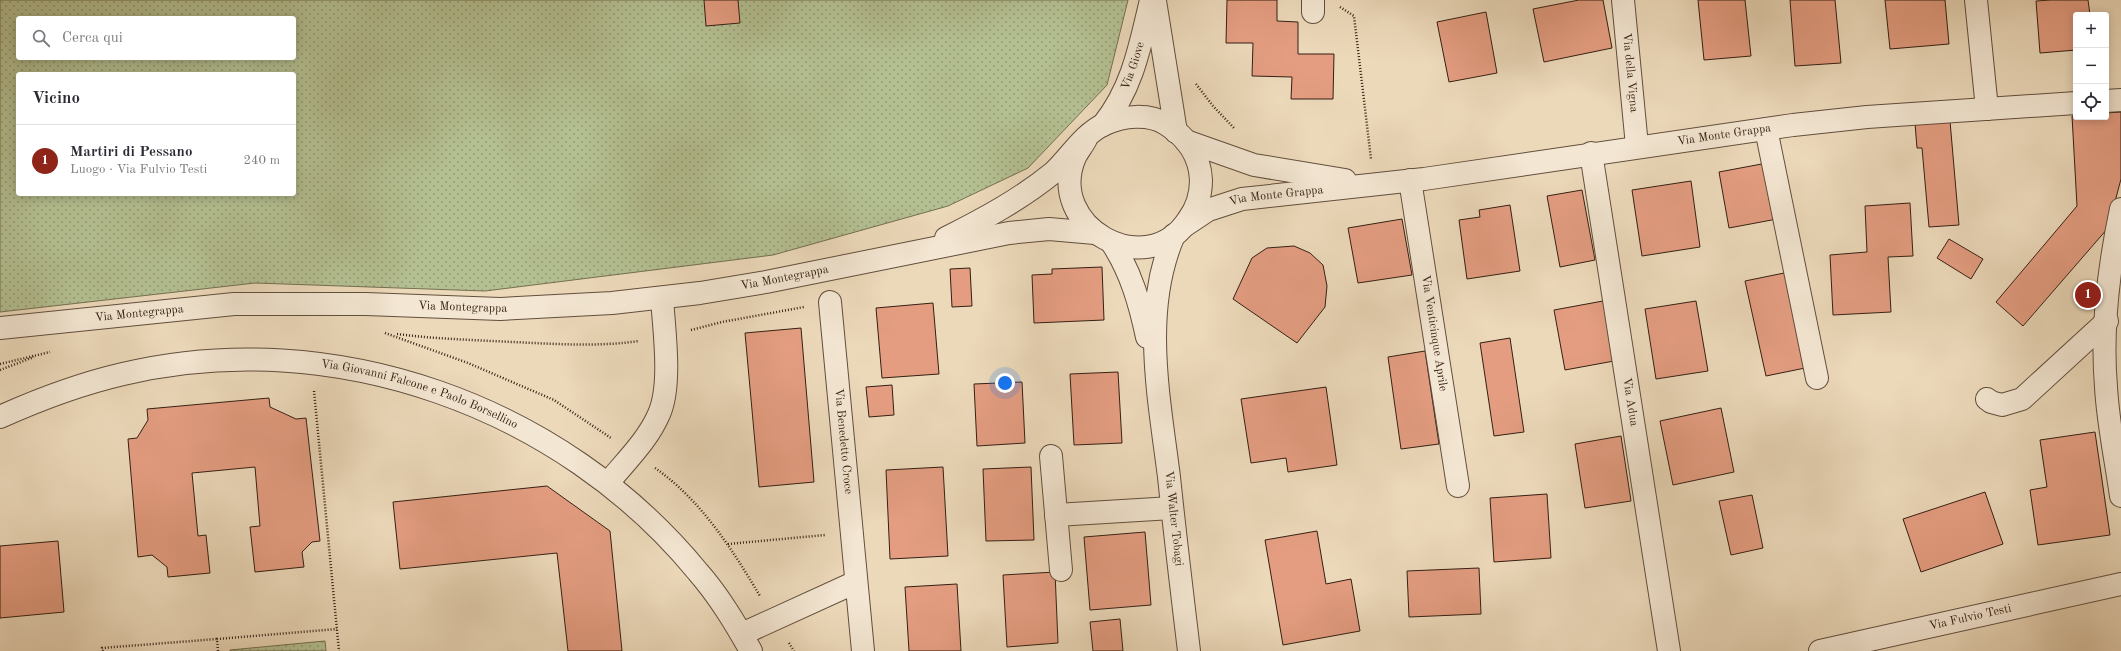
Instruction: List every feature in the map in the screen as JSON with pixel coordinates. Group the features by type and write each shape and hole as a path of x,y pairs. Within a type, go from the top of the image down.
{"street":[{"name":"Via Giove","path":"1103,125 1120,102 1130,81 1151,0"},
{"name":"Via Giove","path":"1155,0 1181,136"},
{"name":"Via della Vigna","path":"1623,0 1637,146"},
{"path":"1976,0 1986,109"},
{"path":"2109,101 2121,100"},
{"name":"Via Monte Grappa","path":"1179,231 1208,210 1235,200 1374,185 1637,146 1867,117 2073,103"},
{"path":"1144,117 1165,123 1181,136 1194,152 1200,170 1201,191 1195,210 1179,231 1169,239 1151,246 1131,248 1103,238 1080,218 1072,199 1070,178 1075,157 1086,139 1103,125 1123,118 1144,117"},
{"path":"1766,129 1817,378"},
{"name":"Via Monte Grappa","path":"1181,136 1233,159 1254,165 1374,185"},
{"name":"Via Montegrappa","path":"921,250 986,217 1016,199 1054,171 1086,139"},
{"name":"Via Adua","path":"1591,153 1669,651"},
{"name":"Via Venticinque Aprile","path":"1410,180 1458,486"},
{"path":"2121,209 2113,250 2107,321 2106,387 2121,496"},
{"name":"Via Montegrappa","path":"0,328 234,304 366,304 500,309 594,305 662,298 779,280 921,250 1038,229 1062,229 1103,238"},
{"name":"Via Walter Tobagi","path":"1179,231 1165,256 1156,297 1158,385 1189,651"},
{"name":"Via Walter Tobagi","path":"1103,238 1125,266 1137,298 1158,385"},
{"path":"608,484 649,432 662,406 665,367 662,298"},
{"name":"Via Benedetto Croce","path":"830,302 863,651"},
{"path":"1987,399 1991,402 2002,405 2022,399 2107,321"},
{"name":"Via Giovanni Falcone e Paolo Borsellino","path":"0,416 36,400 87,383 150,368 225,360 263,360 311,363 392,378 439,391 478,406 549,442 608,484 643,513 678,549 718,597 746,643"},
{"path":"1051,456 1061,570"},
{"path":"1056,515 1172,508"},
{"path":"746,643 856,582"},
{"name":"Via Fulvio Testi","path":"1820,651 2121,584"}],"path":[{"path":"1334,4 1354,16 1374,185"},
{"path":"1196,83 1213,106 1235,129"},
{"path":"0,370 46,353"},
{"path":"311,363 339,651"},
{"path":"728,544 851,533"},
{"path":"103,651 102,648 337,629"},
{"path":"217,639 218,651"}],"green space":[{"path":"0,0 1128,0 1107,85 1028,168 948,206 773,255 485,291 255,283 0,312"},
{"path":"325,641 326,651 230,651 230,650"}],"building":[{"path":"704,0 738,0 740,23 706,26"},
{"path":"1227,0 1277,0 1277,21 1298,22 1298,54 1334,54 1333,99 1291,99 1292,77 1252,76 1253,43 1226,43"},
{"path":"1579,0 1603,0 1612,48 1544,62 1533,9"},
{"path":"1698,0 1745,0 1751,56 1704,60"},
{"path":"1790,0 1835,0 1841,63 1795,66"},
{"path":"1885,0 1945,0 1949,44 1890,49"},
{"path":"2088,0 2090,12 2073,12 2073,50 2040,53 2036,1"},
{"path":"1486,12 1497,73 1449,82 1437,22"},
{"path":"2121,112 2121,179 2108,228 2023,326 1996,302 2077,206 2072,116 2073,120 2109,120 2109,113"},
{"path":"1950,121 1959,225 1929,227 1922,148 1917,148 1915,123"},
{"path":"1767,163 1777,219 1729,228 1719,172"},
{"path":"1691,181 1700,247 1642,256 1632,190"},
{"path":"1582,190 1595,260 1560,267 1547,196"},
{"path":"1910,203 1913,256 1888,257 1891,312 1833,315 1830,255 1867,252 1865,206"},
{"path":"1510,205 1520,271 1467,279 1459,220 1480,217 1479,210"},
{"path":"1402,219 1412,275 1358,283 1348,228"},
{"path":"1949,239 1983,259 1971,279 1937,258"},
{"path":"1294,246 1310,253 1323,265 1327,286 1325,307 1297,343 1233,299 1252,258 1267,248"},
{"path":"1102,267 1104,320 1034,323 1032,275 1052,274 1052,269"},
{"path":"970,268 972,306 952,307 950,269"},
{"path":"1789,272 1810,367 1766,376 1745,281"},
{"path":"1603,301 1614,361 1565,370 1554,310"},
{"path":"1696,301 1708,371 1656,379 1645,309"},
{"path":"933,303 939,374 882,378 876,308"},
{"path":"801,328 814,482 759,487 745,333"},
{"path":"1510,338 1524,432 1494,436 1480,343"},
{"path":"1425,351 1439,444 1401,449 1388,357"},
{"path":"1118,372 1122,443 1074,445 1070,374"},
{"path":"1022,382 1025,443 977,446 974,384"},
{"path":"892,385 894,415 869,417 866,387"},
{"path":"1326,387 1337,465 1288,472 1286,458 1251,463 1241,399"},
{"path":"269,398 270,407 296,419 306,418 320,541 312,542 302,552 304,567 255,572 250,527 260,526 255,467 192,473 198,536 206,535 210,573 168,577 167,567 152,555 138,557 128,439 137,438 148,420 147,409"},
{"path":"1721,408 1734,472 1673,485 1660,421"},
{"path":"2095,432 2110,535 2038,545 2030,490 2047,487 2040,440"},
{"path":"1621,436 1631,501 1585,508 1575,444"},
{"path":"943,467 948,556 890,559 886,470"},
{"path":"1031,467 1034,540 986,541 983,469"},
{"path":"547,486 610,531 622,651 568,651 557,553 400,569 393,502"},
{"path":"1985,492 2003,544 1921,572 1903,519"},
{"path":"1547,494 1551,558 1494,562 1490,498"},
{"path":"1752,495 1763,548 1731,555 1719,501"},
{"path":"1317,531 1326,584 1351,579 1360,631 1283,645 1265,540"},
{"path":"1145,532 1151,605 1090,610 1084,537"},
{"path":"58,541 64,612 0,618 0,546"},
{"path":"1479,568 1481,614 1409,617 1407,571"},
{"path":"1055,572 1058,643 1007,647 1003,575"},
{"path":"957,584 961,651 909,651 905,587"},
{"path":"1120,619 1123,651 1093,651 1090,622"}],"place":[{"name":"Martiri di Pessano","path":"2088,295"}]}
